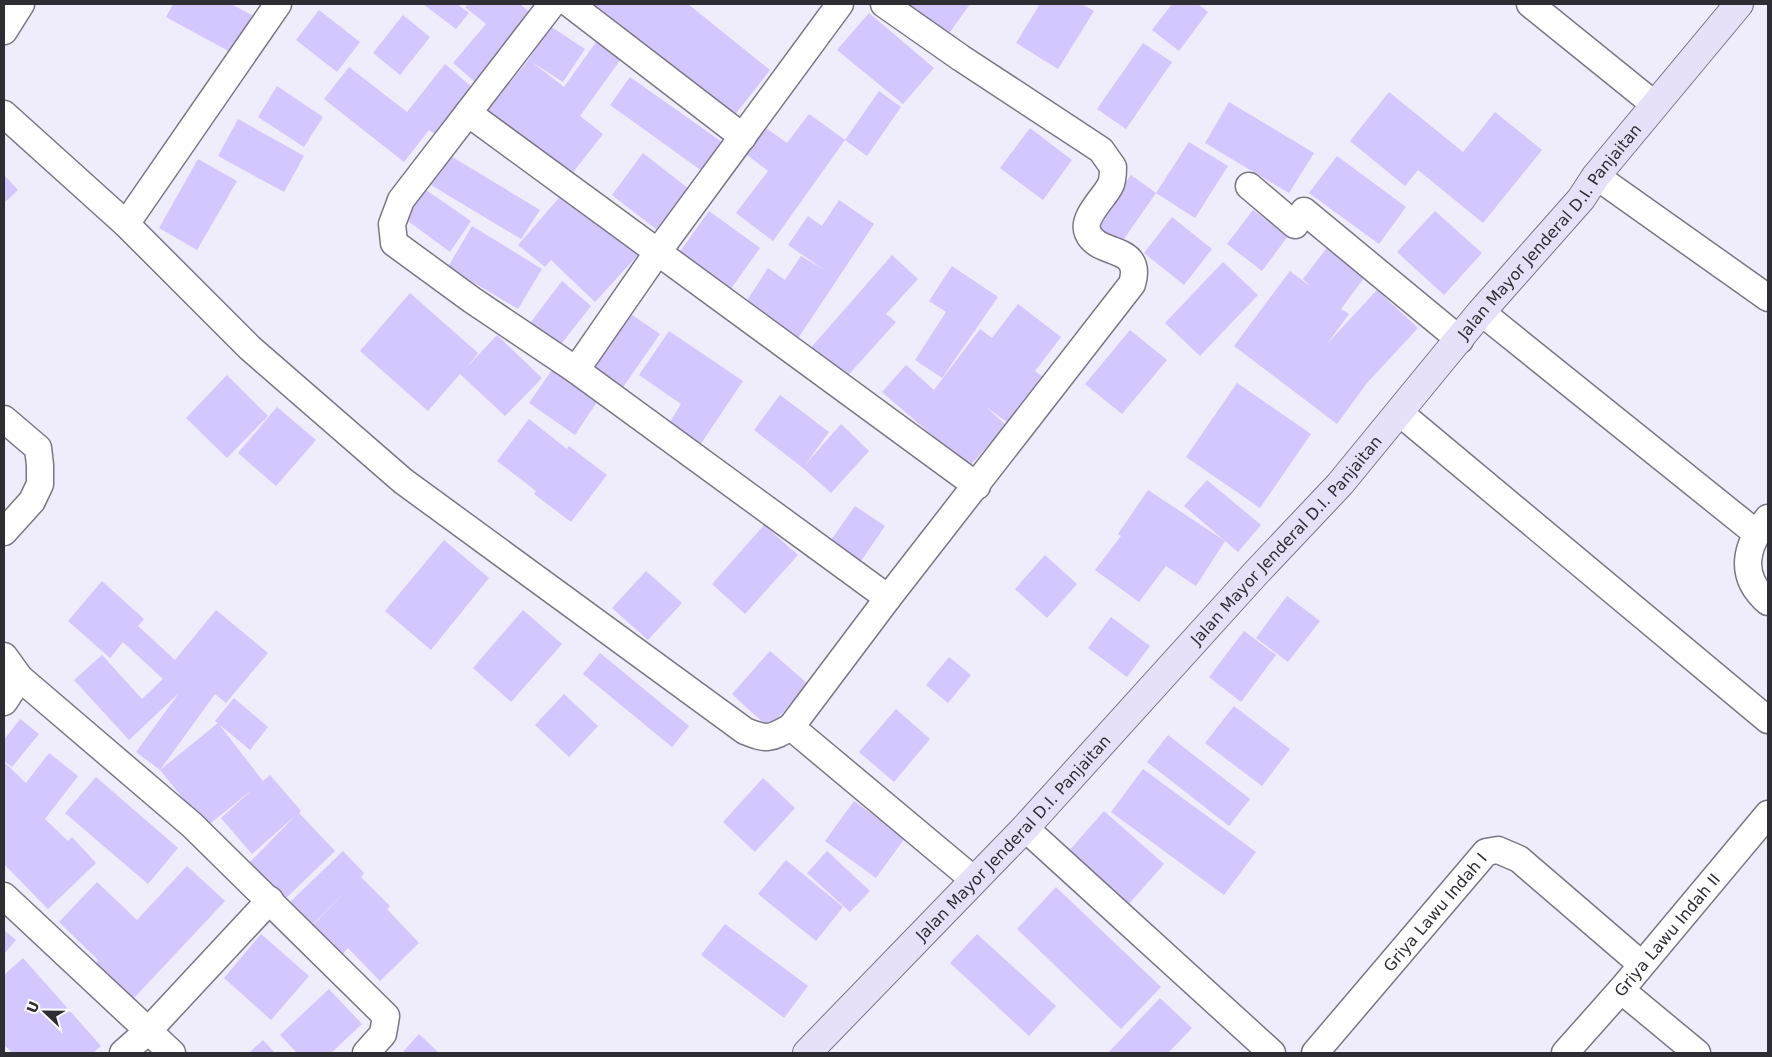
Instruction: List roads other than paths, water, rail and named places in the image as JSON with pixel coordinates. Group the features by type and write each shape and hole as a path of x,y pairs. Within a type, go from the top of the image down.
{"main road":[{"name":"Jalan Mayor Jenderal D.I. Panjaitan","path":"807,1053 1025,828 1255,574 1340,484 1400,414 1482,312 1581,199 1596,176 1739,4"}],"street":[{"path":"4,31 21,4"},
{"path":"126,224 278,4"},
{"path":"552,4 401,200 392,224 394,243 472,300 576,370 888,598"},
{"path":"570,4 743,137"},
{"path":"576,370 657,253 840,4"},
{"path":"4,114 126,224 250,348 403,481 745,731 762,738 772,738 791,727 888,598 977,486 1132,284 1135,274 1133,263 1126,256 1096,242 1089,235 1086,228 1089,218 1112,184 1113,167 1100,150 961,58 884,4"},
{"path":"1530,4 1655,105"},
{"path":"468,113 977,486"},
{"path":"1596,176 1768,298"},
{"path":"1249,186 1295,225 1304,211 1460,340"},
{"path":"1482,312 1762,526 1746,562 1757,592 1768,602"},
{"path":"1400,414 1768,720"},
{"path":"4,419 38,448 40,465 40,484 32,501 4,532"},
{"path":"4,656 20,678 192,825 386,1016 383,1034 366,1053"},
{"path":"4,702 20,678"},
{"path":"791,727 974,880"},
{"name":"Griya Lawu Indah II","path":"1565,1053 1621,990 1768,814"},
{"path":"1025,828 1272,1053"},
{"name":"Griya Lawu Indah I","path":"1315,1053 1486,852 1498,850 1520,860 1641,964"},
{"path":"4,896 172,1053"},
{"path":"123,1053 148,1031 270,900"},
{"path":"1621,990 1697,1053"}]}
